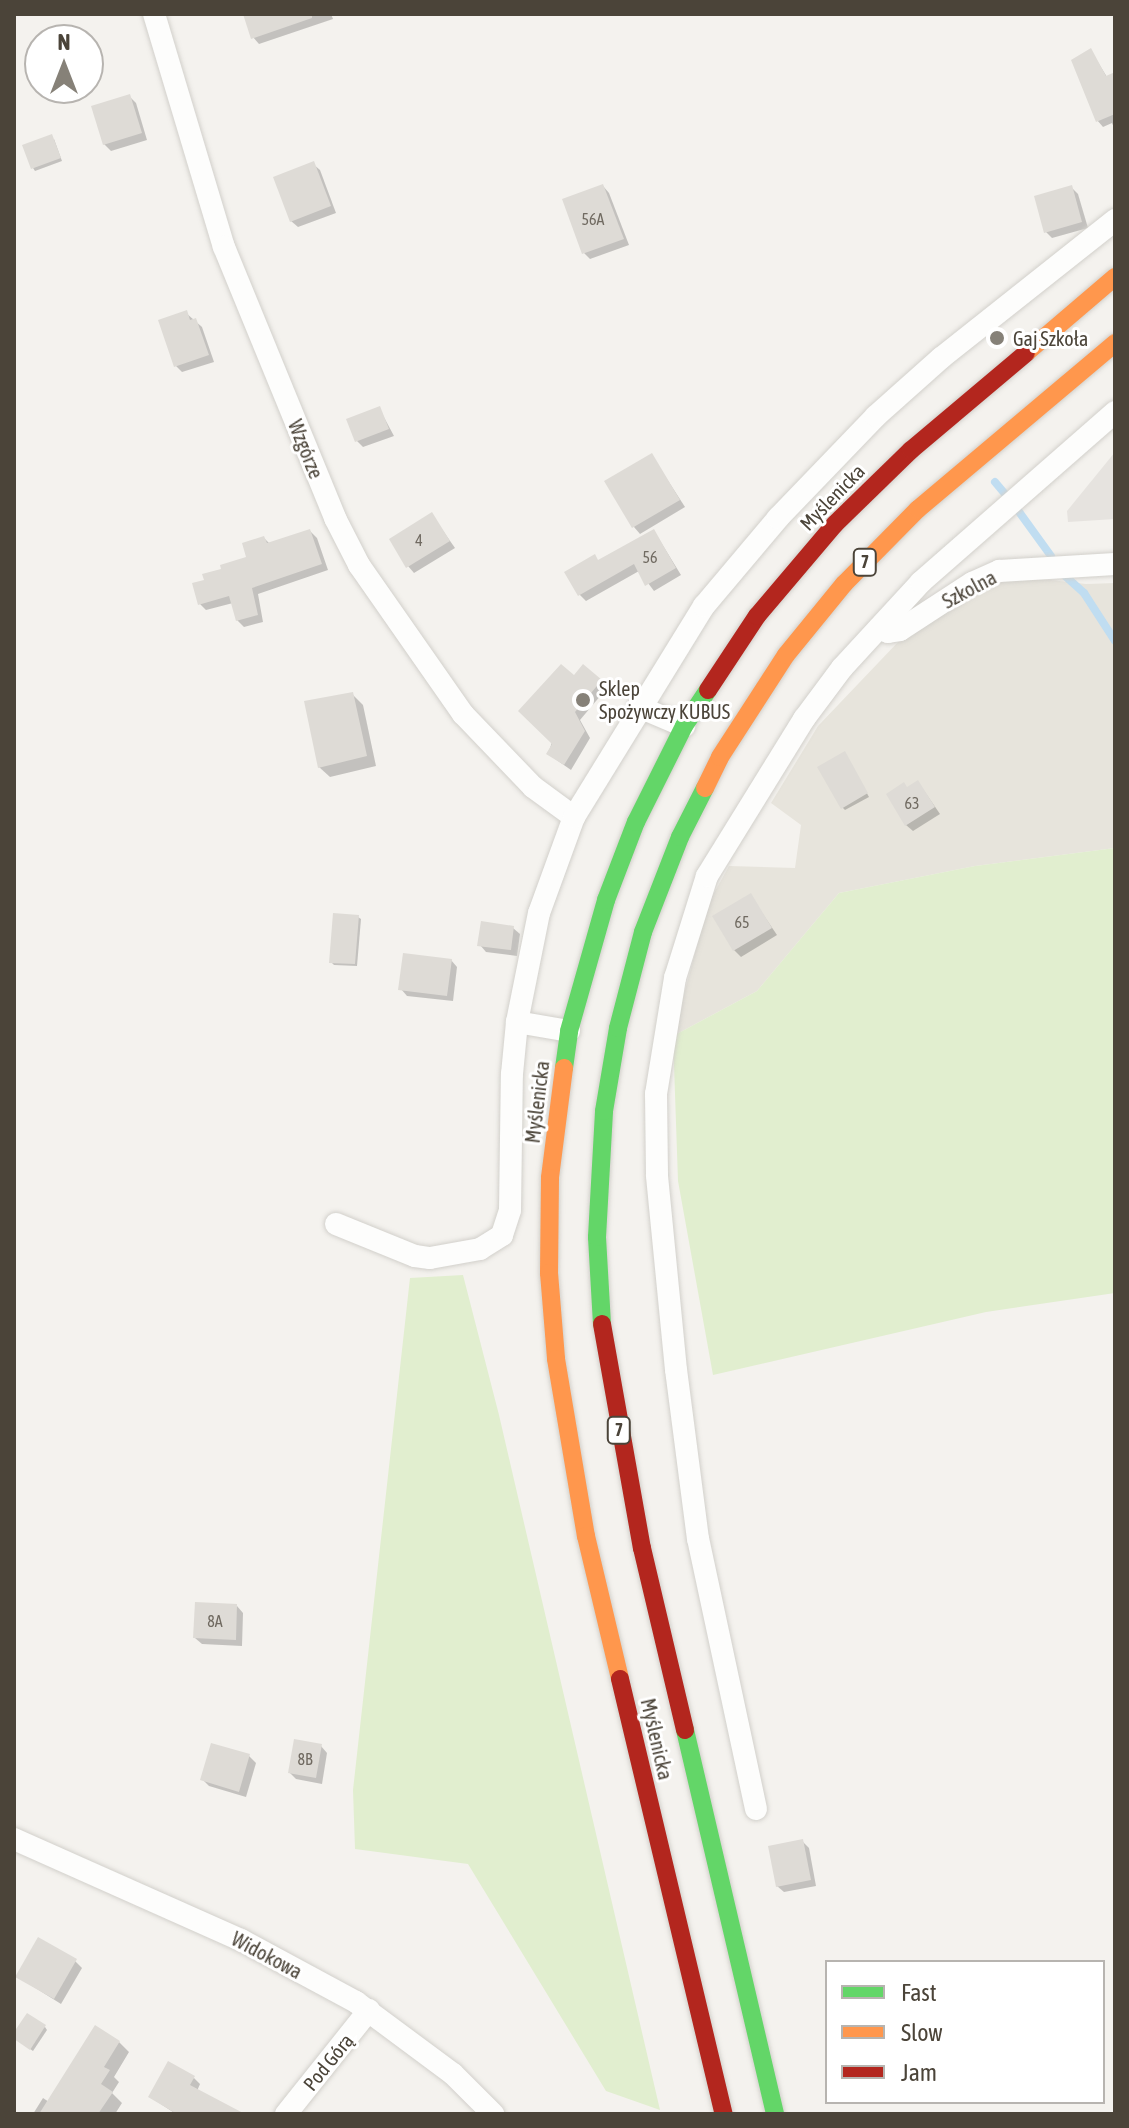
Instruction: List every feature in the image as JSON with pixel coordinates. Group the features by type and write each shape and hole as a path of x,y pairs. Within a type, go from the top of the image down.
{"highway":[{"name":"Myślenicka","path":"724,2114 586,1536 556,1359 549,1273 550,1178 569,1031 620,859 684,726 757,616 835,524 911,450 1115,277"},
{"name":"Myślenicka","path":"775,2114 642,1548 613,1401 601,1318 597,1237 603,1124 613,1054 643,932 680,837 720,757 770,678 844,584 918,509 1115,343"}],"street":[{"name":"Wzgórze","path":"154,14 224,247 335,518 359,565 463,714 533,787 574,817"},
{"path":"336,1224 415,1256 430,1258 480,1249 502,1235 510,1210 512,1088 517,1022 539,913 574,817 639,707 704,606 827,466 941,358 1115,220"},
{"path":"756,1809 698,1539 676,1370 657,1175 656,1094 675,978 707,876 804,719 842,668 921,582 1115,412"},
{"name":"Szkolna","path":"879,628 888,632 900,630 972,583 999,571 1115,564"},
{"path":"639,707 684,726"},
{"path":"517,1022 569,1031"},
{"name":"Widokowa","path":"14,1839 241,1940 369,2010 453,2074 493,2114"},
{"name":"Pod Górą","path":"286,2114 369,2010"}],"shaded area":[{"path":"1115,452 1115,519 1068,522 1067,511"},
{"path":"1024,577 1086,584 1115,583 1115,848 975,866 839,893 757,991 673,1036 708,904 729,866 795,868 801,825 771,803 818,726 899,641 982,586"}],"green space":[{"path":"1115,848 1115,1293 986,1312 713,1375 678,1181 673,1036 757,991 839,893 975,866"},
{"path":"463,1275 499,1415 660,2110 606,2091 468,1864 355,1849 353,1790 410,1278"}],"building":[{"path":"243,14 312,14 312,18 251,39"},
{"path":"1091,48 1106,76 1115,72 1115,114 1096,122 1071,60"},
{"path":"130,94 142,133 103,145 91,106"},
{"path":"52,134 61,158 31,169 22,145"},
{"path":"314,161 331,206 290,222 273,177"},
{"path":"603,184 624,239 582,254 562,199"},
{"path":"1072,185 1082,222 1044,233 1034,196"},
{"path":"187,310 190,320 196,318 209,355 174,367 158,320"},
{"path":"380,406 389,429 355,442 346,419"},
{"path":"652,453 680,500 632,528 604,481"},
{"path":"432,512 450,541 406,568 389,539"},
{"path":"310,529 322,564 252,588 258,615 236,621 229,596 198,605 192,583 204,580 202,574 221,569 220,565 246,557 242,543 264,536 267,543"},
{"path":"654,529 676,568 645,586 634,564 578,596 564,572 595,554 598,560"},
{"path":"561,664 574,675 583,664 602,680 575,712 585,731 564,765 546,754 552,744 518,711"},
{"path":"353,692 367,756 318,768 304,701"},
{"path":"845,751 868,793 841,809 817,767"},
{"path":"918,780 935,807 905,826 886,794 904,782 907,787"},
{"path":"751,893 772,928 733,951 712,916"},
{"path":"333,913 359,915 355,964 329,963"},
{"path":"481,921 514,926 511,950 477,946"},
{"path":"403,953 452,959 447,996 398,990"},
{"path":"195,1602 237,1604 236,1640 193,1638"},
{"path":"294,1739 322,1744 316,1778 288,1773"},
{"path":"211,1743 250,1754 239,1792 200,1780"},
{"path":"803,1839 811,1880 776,1887 768,1846"},
{"path":"38,1937 77,1959 54,1999 15,1977"},
{"path":"27,2013 46,2025 30,2050 14,2039 14,2032"},
{"path":"95,2025 120,2041 104,2067 110,2070 101,2084 113,2092 98,2114 39,2114"},
{"path":"168,2061 195,2076 190,2085 245,2114 177,2114 148,2097"}],"waterway":[{"path":"995,482 1005,494"},
{"path":"1017,509 1051,556"},
{"path":"1064,575 1084,593 1115,641"}],"traffic: fast":[{"path":"564,1068 569,1031 606,900 636,822 684,726 708,690"},
{"path":"602,1324 597,1237 604,1111 618,1028 643,932 680,837 705,788"},
{"path":"685,1730 775,2114"}],"traffic: slow":[{"path":"1026,353 1115,277"},
{"path":"705,788 720,757 786,655 844,584 918,509 1115,343"},
{"path":"564,1068 550,1178 549,1273 556,1359 586,1536 620,1679"}],"traffic: jam":[{"path":"708,690 757,616 835,524 911,450 1026,353"},
{"path":"602,1324 642,1548 685,1730"},
{"path":"620,1679 724,2114"}],"place":[{"name":"Gaj Szkoła","path":"997,338"},
{"name":"Sklep Spożywczy KUBUS","path":"583,700"}]}
